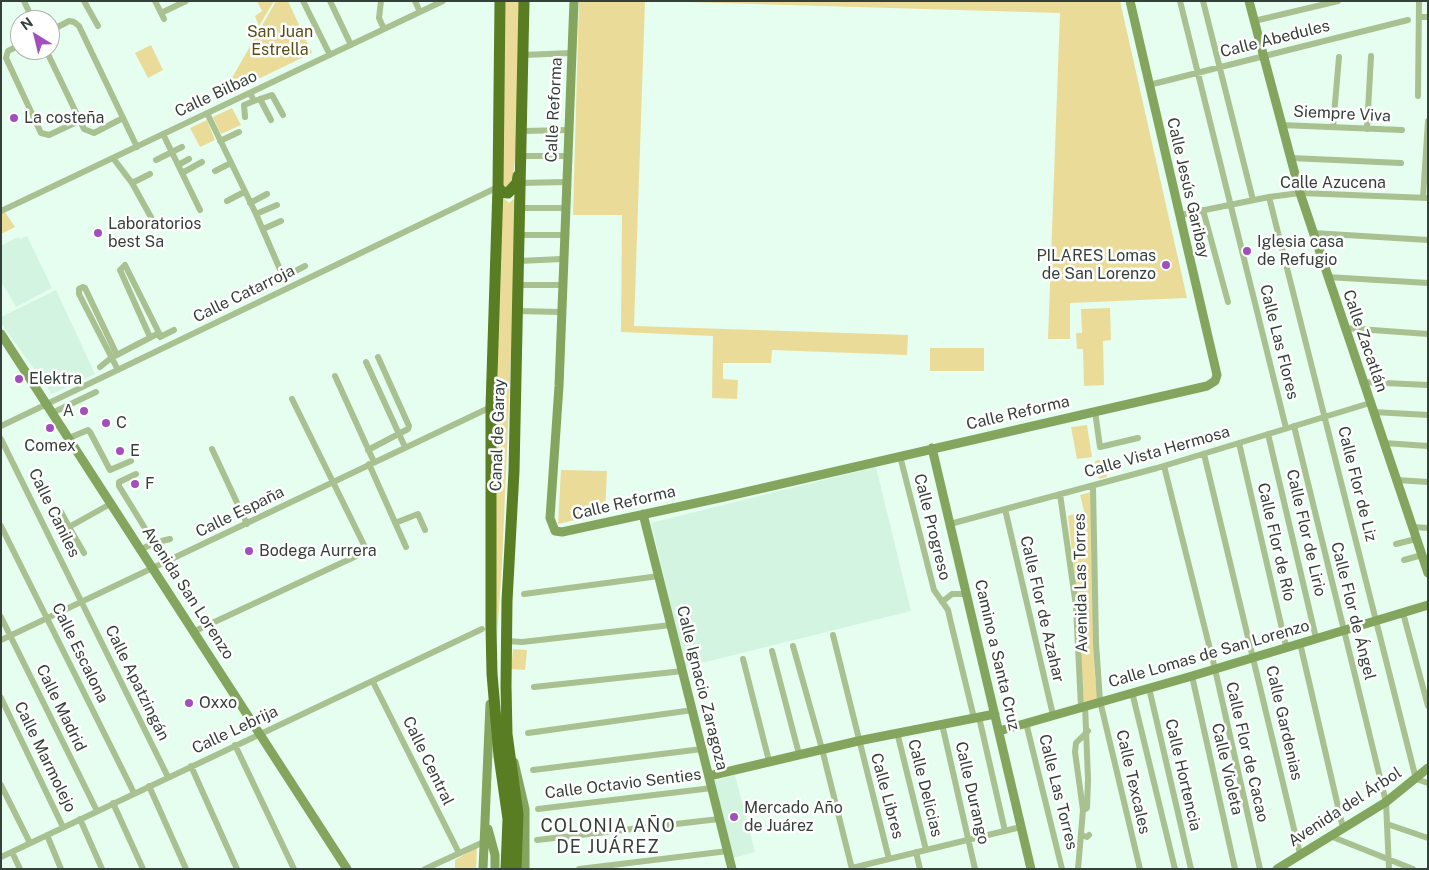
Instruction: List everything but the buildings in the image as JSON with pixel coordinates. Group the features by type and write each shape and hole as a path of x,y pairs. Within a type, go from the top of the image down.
{"highway":[{"name":"Canal de Garay","path":"500,1 498,187 491,407 492,674 499,756 508,820 506,869"},
{"name":"Canal de Garay","path":"516,869 518,814 508,743 506,641 514,471 520,183 523,131 524,1"},
{"path":"498,187 502,192 508,193 513,189 517,183 521,158"}],"street":[{"path":"84,1 98,26"},
{"path":"155,1 162,16 186,1"},
{"path":"303,1 330,55"},
{"path":"330,1 351,45"},
{"path":"381,1 379,18 384,29"},
{"path":"415,1 420,12"},
{"name":"Calle Bilbao","path":"1,211 443,1"},
{"name":"Calle Reforma","path":"574,1 562,259 559,386 550,518 551,526 555,531 570,531 1207,386 1215,381"},
{"name":"Calle Jesús Garibay","path":"1130,1 1217,375 1215,381"},
{"name":"Calle Las Flores","path":"1180,1 1196,72 1286,428"},
{"path":"1203,1 1253,200"},
{"name":"Calle Zacatlán","path":"1249,1 1300,193 1362,382 1428,573"},
{"path":"1254,22 1338,1"},
{"path":"1418,96 1419,1"},
{"path":"1419,17 1428,17"},
{"name":"Calle Abedules","path":"1149,84 1408,20"},
{"path":"60,25 68,21 74,22 79,26 137,147"},
{"path":"10,49 6,58 41,133 50,135 79,121"},
{"path":"523,55 572,53"},
{"path":"1366,129 1371,56"},
{"path":"1333,127 1339,57"},
{"path":"51,60 84,128 94,132 123,118"},
{"path":"250,93 271,120"},
{"path":"245,117 244,105 272,95 283,115"},
{"path":"207,113 284,276 305,266"},
{"path":"1426,198 1428,121"},
{"name":"Siempre Viva","path":"1281,125 1402,130"},
{"path":"523,131 568,130"},
{"path":"220,141 239,132"},
{"path":"163,134 200,210"},
{"path":"156,160 182,147"},
{"path":"521,158 567,156"},
{"path":"113,158 132,183 156,228"},
{"path":"1291,158 1401,163"},
{"path":"178,164 189,159"},
{"path":"182,173 202,162"},
{"path":"215,171 231,163"},
{"path":"132,183 150,174"},
{"path":"520,183 566,182"},
{"name":"Calle Catarroja","path":"1,426 498,187"},
{"path":"227,201 244,192"},
{"name":"Calle Azucena","path":"1180,215 1269,197 1300,193 1426,198"},
{"path":"250,203 267,194"},
{"name":"Calle Flor de Liz","path":"1269,197 1326,415 1416,779"},
{"path":"256,214 277,205"},
{"path":"520,208 565,208"},
{"path":"1203,210 1228,302"},
{"path":"263,229 281,221"},
{"path":"1313,233 1428,240"},
{"path":"520,235 564,235"},
{"path":"519,261 562,259"},
{"path":"150,338 120,268 127,267 165,347"},
{"path":"1327,277 1428,283"},
{"path":"518,285 561,285"},
{"path":"114,356 78,294 78,290 83,287 114,356 118,370"},
{"path":"517,311 560,312"},
{"path":"1344,328 1428,334"},
{"path":"100,367 114,356 150,338 174,330"},
{"name":"Avenida San Lorenzo","path":"1,334 142,549 347,869"},
{"path":"368,450 408,429 409,426 378,357"},
{"path":"366,362 406,447"},
{"path":"335,376 368,450 406,547"},
{"path":"1362,382 1428,385"},
{"path":"52,413 96,392"},
{"path":"195,631 365,552 365,547 292,399"},
{"name":"Calle Vista Hermosa","path":"950,524 1164,466 1370,403"},
{"name":"Calle España","path":"1,640 81,600 154,568 491,407"},
{"path":"1095,411 1100,447 1138,438"},
{"path":"1373,412 1428,416"},
{"name":"Calle Flor de Ángel","path":"1294,426 1386,802 1389,869"},
{"path":"69,438 88,430 110,470 131,461"},
{"name":"Calle Flor de Lirio","path":"1268,434 1316,638"},
{"name":"Calle Caniles","path":"1,439 81,600"},
{"name":"Calle Flor de Río","path":"1239,443 1286,646"},
{"path":"1384,443 1428,446"},
{"name":"Camino a Santa Cruz","path":"932,448 1031,869"},
{"path":"212,449 246,524"},
{"name":"Calle Gardenias","path":"1204,454 1300,854"},
{"name":"Calle Progreso","path":"900,456 934,590 950,618 1006,831"},
{"name":"Calle Flor de Cacao","path":"1164,466 1215,669 1260,869"},
{"path":"136,474 119,482 119,486 154,543"},
{"path":"1397,480 1428,482"},
{"name":"Avenida Las Torres","path":"1093,486 1100,701"},
{"name":"Avenida Las Torres","path":"1060,494 1076,606 1083,706 1088,731 1087,808 1083,810"},
{"path":"69,527 112,503"},
{"name":"Calle Flor de Azahar","path":"1005,509 1053,715"},
{"path":"61,512 84,553"},
{"path":"395,523 418,514 425,530"},
{"name":"Calle Ignacio Zaragoza","path":"643,514 732,869"},
{"name":"Calle Escalona","path":"1,526 134,793"},
{"path":"1413,527 1428,528"},
{"path":"142,549 154,543 170,539"},
{"path":"1396,544 1416,539"},
{"path":"1404,560 1422,554"},
{"path":"524,594 658,576"},
{"path":"942,602 952,594 967,594"},
{"name":"Calle Apatzingán","path":"81,600 168,777"},
{"name":"Calle Lomas de San Lorenzo","path":"999,731 1192,676 1286,646 1428,605"},
{"path":"1404,613 1428,706"},
{"name":"Calle Madrid","path":"1,617 97,811"},
{"path":"506,641 522,642 671,625"},
{"name":"Calle Lebrija","path":"1,857 259,733 373,682 482,629"},
{"name":"Calle Libres","path":"833,635 889,859"},
{"path":"1300,643 1343,828"},
{"path":"793,646 822,749 852,869 876,865 889,859 1021,827"},
{"path":"772,651 799,754"},
{"path":"743,659 769,761"},
{"path":"534,687 683,671"},
{"name":"Canal de Garay","path":"483,869 488,840 486,821 492,674"},
{"name":"Calle Violeta","path":"1192,676 1235,869"},
{"name":"Calle Central","path":"373,682 459,853"},
{"name":"Calle Hortencia","path":"1149,688 1191,869"},
{"path":"1132,692 1175,869"},
{"name":"Calle Marmolejo","path":"1,698 63,827"},
{"name":"Calle Texcales","path":"1100,701 1140,869"},
{"path":"528,733 693,710"},
{"path":"709,776 897,732 996,714"},
{"name":"Calle Las Torres","path":"1026,723 1062,869"},
{"name":"Calle Durango","path":"942,724 975,869"},
{"name":"Avenida Las Torres","path":"1078,869 1083,810 1074,752 1076,744 1088,731"},
{"name":"Calle Delicias","path":"897,732 926,850"},
{"path":"508,743 518,773 525,810 525,869"},
{"path":"235,745 294,869"},
{"path":"532,770 702,749"},
{"path":"191,766 237,869"},
{"name":"Avenida del Árbol","path":"1277,869 1386,802 1428,768"},
{"path":"1416,779 1428,783"},
{"path":"1,785 30,843"},
{"path":"149,786 186,869"},
{"name":"Calle Octavio Senties","path":"538,808 712,788"},
{"path":"114,803 143,869"},
{"path":"80,819 102,869"},
{"path":"536,840 720,819"},
{"path":"1387,824 1428,838"},
{"path":"47,835 61,869"},
{"path":"1081,835 1087,837 1090,835"},
{"path":"1330,836 1413,869"},
{"path":"426,869 488,840 496,855 495,869"},
{"path":"579,869 728,851"},
{"path":"12,852 20,869"},
{"name":"Calle Delicias","path":"916,852 920,869"}],"shaded area":[{"path":"27,236 52,288 16,307 1,281 1,246 18,237 20,239"},
{"path":"56,290 95,374 52,394 1,323 1,317"},
{"path":"876,467 911,611 685,667 651,523"},
{"name":"Mercado Año de Juárez","path":"735,775 755,852 733,858 713,781"}],"green space":[{"path":"257,1 274,1 259,26 255,16 262,11"},
{"name":"San Juan Estrella","path":"276,1 288,1 312,53 221,97"},
{"path":"503,1 520,1 518,130 512,187 507,189 502,186"},
{"path":"579,1 645,1 634,326 908,335 907,355 772,350 771,363 723,363 723,379 738,380 737,399 712,398 713,336 621,332 622,215 573,215"},
{"path":"652,1 1120,1 1187,298 1070,303 1070,339 1048,339 1060,13"},
{"path":"151,45 163,70 148,78 135,53"},
{"path":"232,108 241,125 221,134 213,117"},
{"path":"207,120 215,140 200,147 190,128"},
{"path":"500,194 509,203 518,195 497,638 495,564"},
{"path":"5,212 15,227 1,234 1,214"},
{"path":"1110,308 1111,340 1103,341 1104,385 1084,386 1083,349 1077,349 1076,333 1082,333 1081,309"},
{"path":"930,348 984,348 984,371 930,371"},
{"path":"1087,425 1092,457 1077,459 1071,427"},
{"path":"1104,459 1107,477 1099,479 1095,461"},
{"path":"561,470 607,471 605,513 558,524"},
{"path":"1091,492 1095,679 1100,700 1084,705 1077,597 1068,516 1084,511 1080,495"},
{"path":"513,649 527,650 525,670 511,669"},
{"path":"477,847 476,869 455,869 455,860"}],"place":[{"name":"La costeña","path":"14,118"},
{"name":"Laboratorios best Sa","path":"98,233"},
{"name":"Iglesia casa de Refugio","path":"1247,251"},
{"name":"PILARES Lomas de San Lorenzo","path":"1166,265"},
{"name":"Elektra","path":"19,379"},
{"name":"A","path":"84,411"},
{"name":"C","path":"106,423"},
{"name":"Comex","path":"50,428"},
{"name":"E","path":"120,451"},
{"name":"F","path":"135,484"},
{"name":"Bodega Aurrera","path":"249,551"},
{"name":"Oxxo","path":"189,703"},
{"name":"Mercado Año de Juárez","path":"734,817"}],"district":[{"name":"COLONIA AÑO DE JUÁREZ","path":"608,836"}]}
